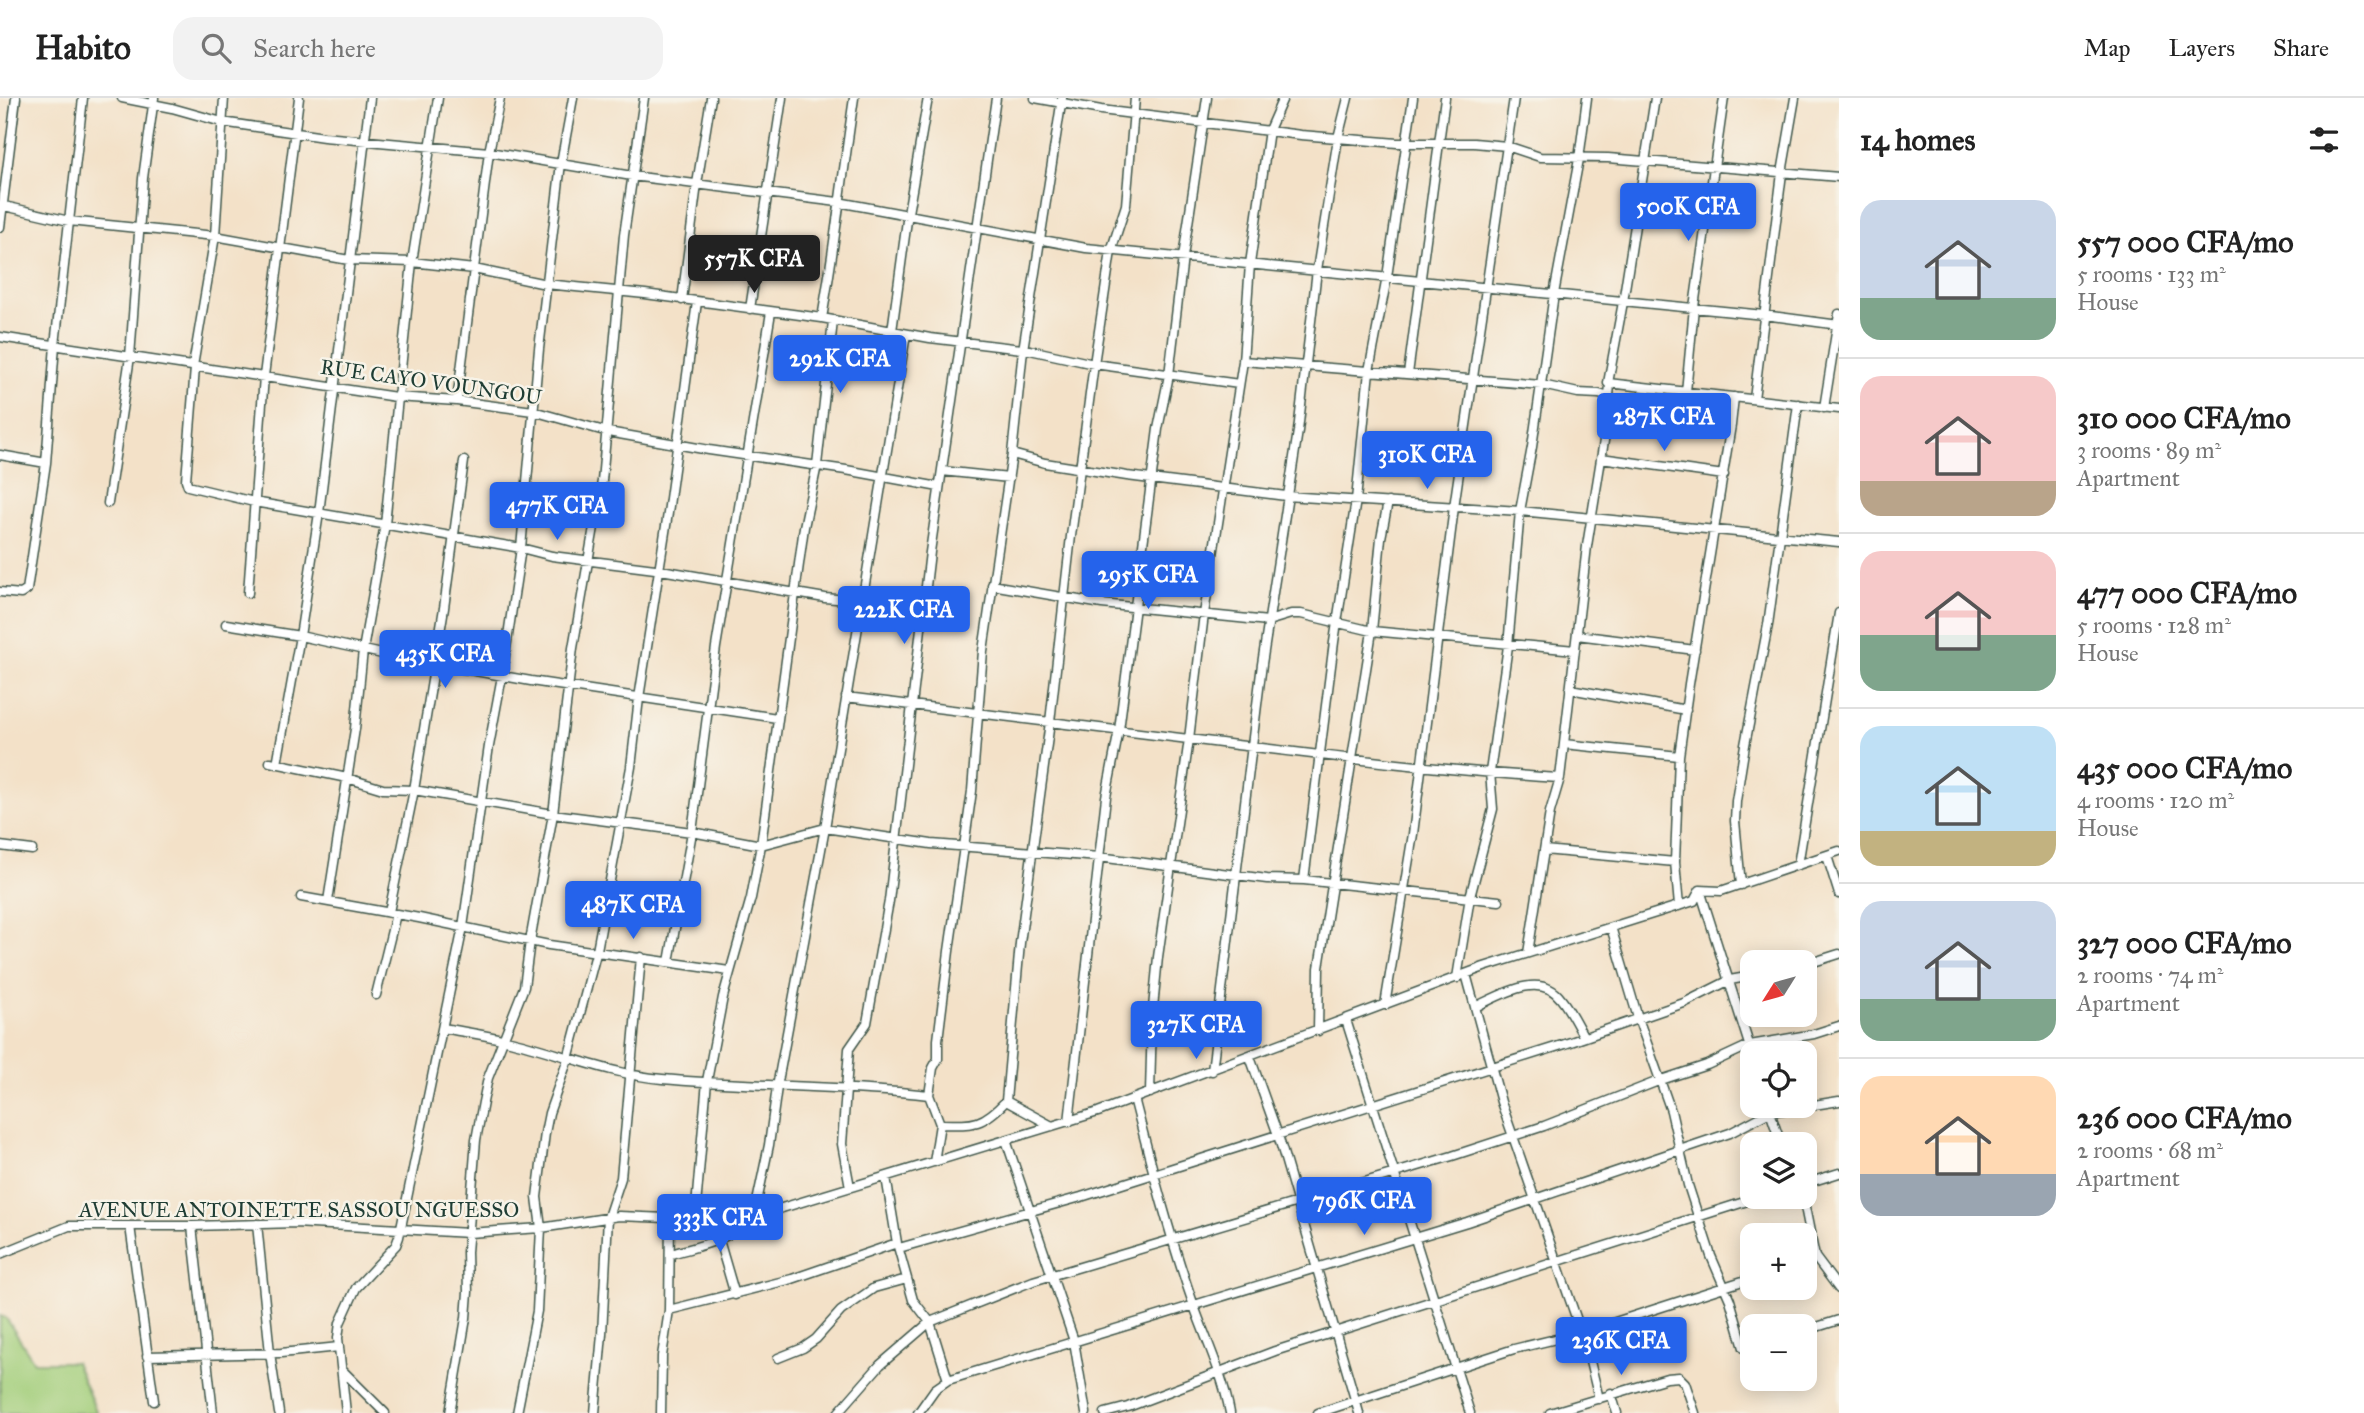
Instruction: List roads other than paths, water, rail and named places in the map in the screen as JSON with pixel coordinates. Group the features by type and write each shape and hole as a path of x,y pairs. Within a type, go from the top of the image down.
{"street":[{"path":"0,227 16,98"},
{"path":"0,592 21,594 27,590 46,463 55,345 83,98"},
{"path":"122,98 153,100 222,122 364,141 489,152 632,176 838,202 1041,241 1111,251 1694,307 1838,325"},
{"path":"224,98 215,236 194,367 186,480 188,486 254,502 455,536 552,556 659,570 795,593 924,607"},
{"path":"248,593 264,376 299,98"},
{"path":"370,98 318,513 300,636 274,763 347,778 383,789 414,790 761,845 825,828 931,844 1099,857 1235,875 1499,901"},
{"path":"328,901 363,650 385,524 412,262 438,98"},
{"path":"457,401 489,152 500,98"},
{"path":"346,1413 338,1338 340,1323 362,1281 396,1245 401,1229 463,927 521,548 546,284 561,163 573,98"},
{"path":"450,1413 466,1318 476,1140 488,1078 524,988 553,814 568,687 602,481 618,291 644,98"},
{"path":"682,300 711,98"},
{"path":"750,309 782,98"},
{"path":"822,318 854,98"},
{"path":"892,331 928,98"},
{"path":"850,1188 843,1154 849,1049 867,1023 889,901 939,487 996,98"},
{"path":"1035,98 1062,100 1133,114 1338,138 1407,144 1474,143 1507,146 1539,157 1646,160 1839,177"},
{"path":"940,1124 972,1125 982,1122 1006,1101 1013,1011 1032,851 1094,364 1111,251 1126,205 1135,98"},
{"path":"1069,1122 1107,797 1119,730 1158,429 1169,375 1183,257 1207,98"},
{"path":"1150,1093 1152,1018 1158,957 1204,614 1243,361 1250,264 1269,130 1283,98"},
{"path":"1212,1071 1251,747 1286,496 1298,431 1317,270 1338,138 1348,98"},
{"path":"1304,880 1356,500 1369,371 1387,277 1413,98"},
{"path":"1408,374 1445,98"},
{"path":"1385,1005 1404,890 1454,507 1514,98"},
{"path":"1457,978 1470,897 1493,809 1490,772 1508,646 1520,511 1587,98"},
{"path":"1528,953 1550,812 1560,778 1590,518 1609,401 1608,383 1655,98"},
{"path":"1686,392 1694,307 1724,98"},
{"path":"1754,399 1782,173 1795,98"},
{"path":"108,503 130,356 143,178 153,100"},
{"path":"934,1162 940,1124 929,1095 933,1068 938,1059 949,950 965,845 983,651 1009,478 1023,349 1062,100"},
{"path":"1,205 69,221 215,236 349,260 412,262 474,269 546,284 822,318 961,343 1023,349 1094,364 1239,384"},
{"path":"517,1413 537,1311 541,1228 537,1203 545,1132 597,950 631,767 696,302"},
{"path":"669,962 692,832 726,581 771,312"},
{"path":"1824,408 1839,314"},
{"path":"695,1218 707,1081 729,971 751,898 761,845 804,527 817,465 833,321"},
{"path":"671,1254 719,1240 751,1217 769,1144 825,828 906,334"},
{"name":"RUE CAYO VOUNGOU","path":"0,337 396,397 457,401 533,411 608,432 939,487"},
{"path":"1243,361 1542,385 1578,393 1599,394 1609,401 1731,425"},
{"path":"1608,383 1839,410"},
{"path":"1679,906 1675,862 1679,756 1734,397"},
{"path":"1741,885 1735,821 1737,801 1768,625 1798,404"},
{"path":"1012,454 1081,468 1286,496 1520,511 1839,542"},
{"path":"0,455 46,463"},
{"path":"1601,458 1724,475"},
{"path":"376,995 435,663 464,461"},
{"path":"942,471 1009,478"},
{"path":"1318,1031 1319,968 1372,631 1381,538 1388,502"},
{"path":"992,585 1102,604 1268,621 1290,614 1301,614 1372,631 1437,636 1508,646 1575,650"},
{"path":"1798,865 1834,668 1839,613"},
{"path":"226,624 502,676 777,718"},
{"path":"1577,635 1695,650"},
{"path":"1570,689 1686,710"},
{"path":"846,697 1321,755 1560,778"},
{"path":"1564,744 1679,756"},
{"path":"0,846 32,850"},
{"path":"1544,850 1675,862"},
{"path":"1749,1041 1700,890 1721,891 1839,851"},
{"path":"1827,856 1838,889"},
{"name":"AVENUE ANTOINETTE SASSOU NGUESSO","path":"0,1254 64,1227 295,1223 470,1233 541,1228 608,1217 695,1218 731,1222 1069,1122 1250,1057 1466,974 1694,901 1700,890"},
{"path":"301,897 549,945 729,971"},
{"path":"1611,927 1638,1018 1671,1111 1678,1150 1698,1215 1740,1334"},
{"path":"1817,961 1839,954"},
{"path":"595,1413 608,1217 621,1178 641,957"},
{"path":"1466,974 1491,1066 1581,1333 1599,1399"},
{"path":"669,1310 735,1295 898,1245 1081,1197 1584,1037 1684,1003 1740,979"},
{"path":"1475,1007 1526,985 1546,989 1555,992 1561,999 1584,1037"},
{"path":"1346,1020 1470,1413"},
{"path":"1785,1041 1839,1026"},
{"path":"443,1028 505,1039 568,1059 661,1079 929,1095"},
{"path":"838,1413 880,1365 930,1322 1053,1275 1395,1174 1514,1135 1740,1053"},
{"path":"1250,1057 1278,1135 1359,1413"},
{"path":"1134,1098 1194,1305 1220,1371 1230,1413"},
{"path":"1006,1101 1052,1126"},
{"path":"1817,1104 1839,1101"},
{"path":"919,1413 935,1389 948,1380 1467,1222 1730,1133 1754,1118"},
{"path":"1006,1140 1074,1341 1086,1413"},
{"path":"1817,1180 1839,1173"},
{"path":"886,1177 898,1245 913,1300 930,1322 948,1380"},
{"path":"1105,1413 1336,1332 1740,1203"},
{"path":"661,1413 662,1356 669,1310 670,1219"},
{"path":"257,1224 279,1413"},
{"path":"130,1226 154,1401"},
{"path":"192,1226 213,1413"},
{"path":"719,1240 735,1295"},
{"path":"1817,1260 1839,1289"},
{"path":"778,1358 803,1348 816,1339 841,1311 874,1288 907,1279"},
{"path":"1318,1413 1514,1349 1581,1333 1740,1282"},
{"path":"1817,1327 1839,1321"},
{"path":"147,1356 207,1356 339,1347"},
{"path":"342,1370 385,1413"},
{"path":"1550,1413 1611,1393 1679,1377 1685,1383 1695,1413"},
{"path":"1611,1393 1617,1413"}]}
